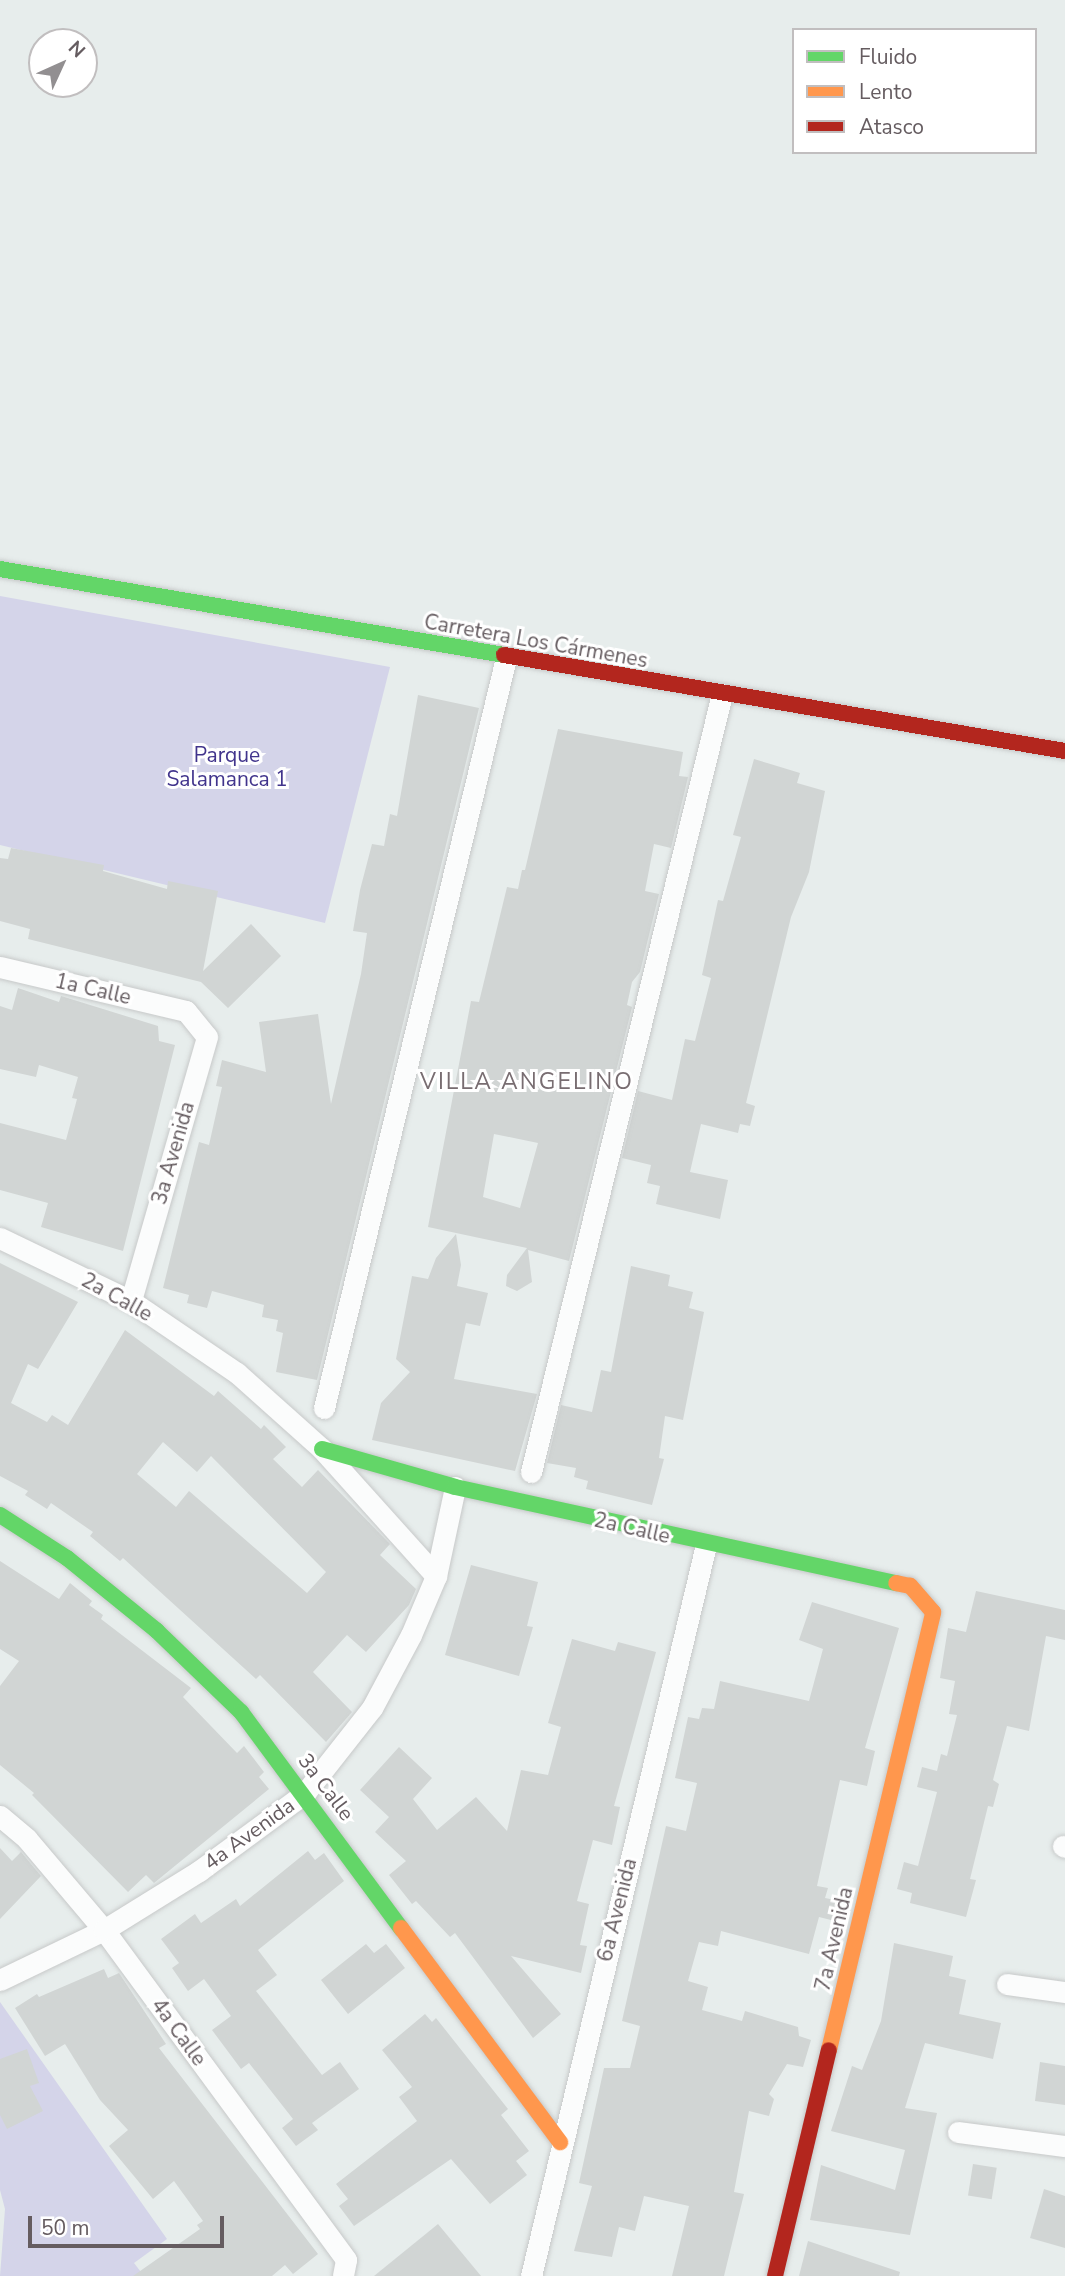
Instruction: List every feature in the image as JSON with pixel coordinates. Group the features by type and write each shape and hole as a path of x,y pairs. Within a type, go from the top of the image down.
{"street":[{"name":"Carretera Los Cármenes","path":"0,569 506,658 1065,751"},
{"path":"324,1408 506,658"},
{"path":"531,1472 722,694"},
{"name":"1a Calle","path":"0,967 186,1011"},
{"name":"3a Avenida","path":"131,1301 206,1037 186,1011"},
{"name":"2a Calle","path":"0,1238 131,1301 237,1373 323,1449 436,1576"},
{"name":"2a Calle","path":"323,1449 455,1488 706,1545 910,1586 933,1612"},
{"name":"4a Avenida","path":"0,1980 104,1930 199,1871 305,1793 372,1708 436,1576 455,1488"},
{"name":"3a Calle","path":"0,1515 66,1558 157,1631 241,1712 305,1793 560,2142"},
{"name":"6a Avenida","path":"531,2276 560,2142 706,1545"},
{"name":"7a Avenida","path":"775,2276 933,1612"},
{"name":"4a Calle","path":"0,1815 27,1839 104,1930 349,2271"},
{"path":"1007,1984 1065,1992"},
{"path":"958,2132 1065,2146"}],"green space":[{"name":"Parque Salamanca 1","path":"0,596 390,667 325,923 0,845"},
{"path":"0,2002 167,2239 134,2263 144,2276 0,2276 5,2209 0,2190"}],"building":[{"path":"418,695 479,708 317,1380 276,1372 283,1333 276,1331 278,1320 262,1317 264,1305 212,1291 207,1308 187,1303 189,1295 163,1288 199,1142 209,1145 222,1087 216,1086 222,1060 266,1072 259,1022 318,1014 331,1104 361,974 367,933 353,931 360,890 372,844 384,846 390,814 397,816"},
{"path":"558,729 683,752 679,776 688,777 671,848 654,844 645,891 659,894 640,972 632,982 627,1005 632,1007 569,1261 528,1250 532,1282 517,1291 506,1286 507,1275 527,1248 428,1227 471,1001 479,1002 507,887 518,889 522,870 525,870","holes":["494,1134 538,1143 520,1208 483,1197"]},
{"path":"754,759 800,773 797,783 825,791 809,872 791,917 746,1103 755,1106 750,1126 740,1124 738,1133 701,1124 690,1172 728,1180 720,1219 656,1204 660,1186 647,1183 651,1165 622,1158 638,1091 672,1100 685,1039 695,1041 711,978 702,975 718,900 723,901 741,837 733,835"},
{"path":"11,848 104,865 103,871 167,889 168,881 218,891 203,971 251,924 281,956 228,1008 201,982 28,939 30,929 0,921 0,858 8,859"},
{"path":"18,988 59,1002 61,996 158,1026 159,1041 175,1045 123,1251 41,1227 48,1203 0,1190 0,1123 66,1140 77,1099 72,1098 78,1077 39,1065 36,1077 0,1069 0,1006 12,1010"},
{"path":"456,1234 461,1265 457,1286 488,1293 480,1326 466,1323 454,1379 537,1394 515,1471 372,1440 381,1403 410,1372 396,1359 412,1276 428,1279 436,1258"},
{"path":"0,1263 78,1302 38,1369 28,1364 11,1403 47,1422 52,1415 68,1425 125,1330 214,1396 218,1391 261,1429 264,1425 286,1447 273,1459 302,1487 318,1470 390,1544 380,1555 416,1589 409,1605 366,1652 347,1635 313,1672 352,1712 326,1742 260,1675 256,1679 123,1558 120,1561 90,1536 93,1532 51,1503 47,1509 25,1495 28,1491 0,1476","holes":["163,1442 197,1472 211,1456 326,1572 307,1593 189,1491 176,1507 137,1474"]},
{"path":"631,1266 670,1275 668,1286 693,1292 689,1308 704,1312 683,1420 665,1416 659,1458 664,1459 652,1505 586,1489 588,1481 574,1477 576,1468 547,1463 561,1405 592,1412 601,1370 611,1372"},
{"path":"0,1561 59,1599 70,1583 92,1601 89,1605 103,1615 101,1619 191,1688 183,1697 237,1753 244,1746 264,1772 259,1777 269,1789 154,1883 146,1875 128,1892 32,1795 34,1793 0,1765 0,1686 19,1661 0,1649"},
{"path":"471,1565 538,1582 527,1626 533,1627 519,1676 445,1655"},
{"path":"976,1591 1065,1610 1065,1640 1046,1636 1029,1731 1007,1726 993,1780 999,1784 993,1807 988,1806 970,1879 976,1880 966,1917 910,1903 912,1893 897,1889 904,1862 918,1866 937,1792 917,1787 922,1767 937,1771 941,1754 947,1756 957,1715 949,1714 955,1681 940,1678 948,1628 966,1632"},
{"path":"812,1602 899,1628 865,1748 875,1751 867,1786 840,1780 817,1886 828,1888 825,1898 840,1901 835,1921 819,1917 809,1954 721,1931 718,1946 699,1942 688,1981 708,1987 702,2010 742,2021 745,2011 798,2027 799,2036 811,2040 803,2067 787,2064 769,2094 774,2099 769,2116 749,2111 734,2192 744,2194 724,2276 672,2276 689,2206 644,2196 635,2231 619,2227 612,2257 574,2251 592,2186 579,2183 604,2068 630,2068 640,2026 622,2021 666,1826 686,1831 697,1783 675,1778 688,1717 699,1719 702,1708 714,1709 720,1681 809,1701 823,1649 799,1640"},
{"path":"572,1639 615,1651 618,1642 656,1652 614,1806 620,1807 612,1845 593,1840 577,1901 589,1904 580,1945 587,1946 581,1973 511,1956 561,2014 533,2038 455,1933 450,1937 416,1901 412,1904 389,1875 406,1861 375,1832 389,1817 360,1790 399,1747 432,1778 413,1799 437,1830 476,1797 507,1831 521,1770 548,1775 561,1727 548,1723"},
{"path":"0,1848 12,1861 21,1852 41,1876 0,1919"},
{"path":"308,1851 315,1860 324,1853 344,1881 258,1950 277,1975 256,1991 322,2075 340,2062 359,2089 312,2123 318,2130 296,2146 282,2128 293,2119 249,2063 241,2069 212,2030 231,2016 204,1979 188,1991 172,1968 179,1963 161,1939 195,1914 201,1923 236,1899 240,1906"},
{"path":"894,1943 953,1956 949,1976 966,1980 959,2014 1001,2023 993,2059 925,2043 905,2108 937,2113 910,2235 810,2220 821,2165 895,2190 905,2150 831,2131 852,2066 862,2070 881,2021"},
{"path":"366,1944 374,1953 386,1944 405,1968 348,2014 321,1980"},
{"path":"104,1969 108,1978 119,1973 166,2044 159,2048 318,2254 293,2274 285,2265 272,2276 133,2276 200,2229 197,2225 203,2221 174,2181 153,2199 109,2146 128,2130 100,2100 65,2044 45,2056 15,2008 37,1994 39,1997"},
{"path":"425,2014 432,2022 436,2018 508,2109 501,2115 529,2151 516,2161 527,2175 490,2204 451,2159 354,2226 339,2206 348,2199 336,2184 417,2121 399,2097 412,2087 382,2050"},
{"path":"27,2049 39,2083 30,2086 43,2111 7,2129 0,2115 0,2059"},
{"path":"1040,2062 1065,2066 1065,2105 1035,2101"},
{"path":"973,2164 997,2168 992,2199 968,2196"},
{"path":"1044,2189 1065,2196 1065,2248 1030,2238"},
{"path":"438,2224 481,2276 374,2276"},
{"path":"808,2241 900,2272 899,2276 799,2276"}],"traffic: fast":[{"path":"0,569 504,655"},
{"path":"322,1449 455,1487 896,1583"},
{"path":"0,1515 67,1558 157,1631 241,1712 401,1928"}],"traffic: slow":[{"path":"829,2050 933,1612 910,1586 896,1583"},
{"path":"401,1928 560,2142"}],"traffic: jam":[{"path":"504,655 1065,751"},
{"path":"775,2276 829,2050"}],"district":[{"name":"VILLA ANGELINO","path":"527,1082"}]}
